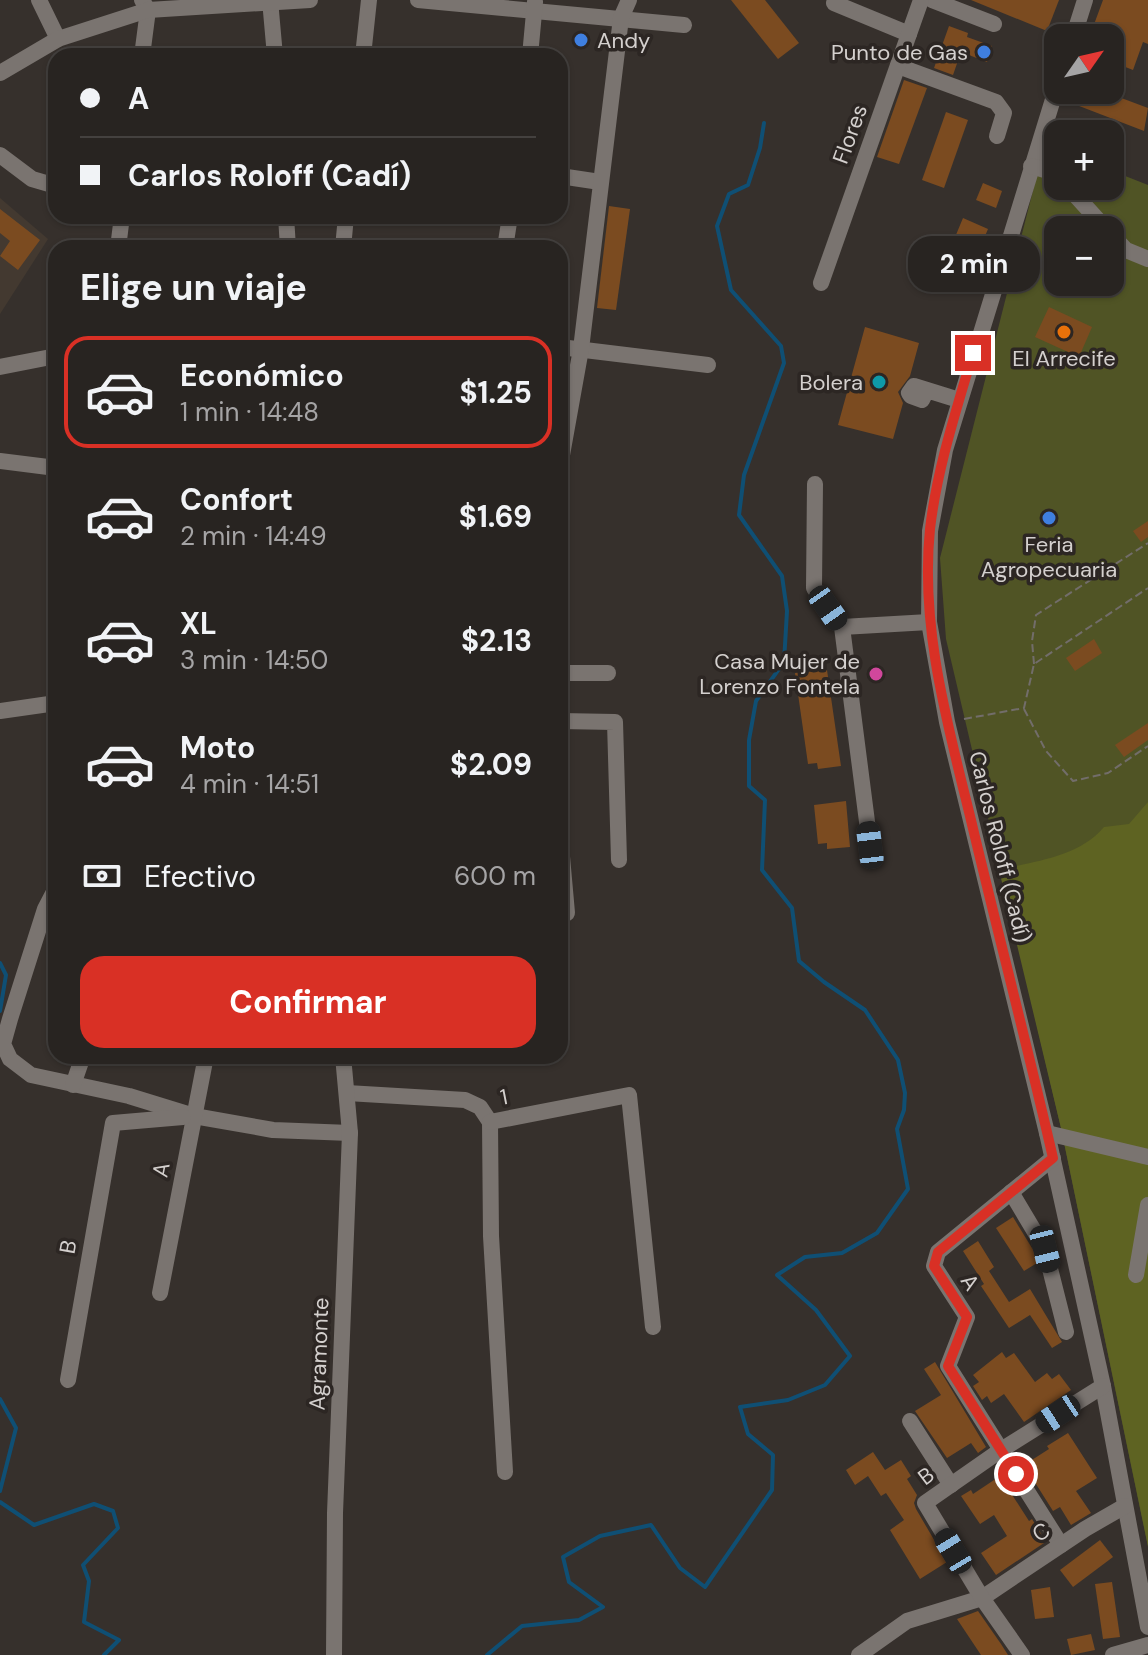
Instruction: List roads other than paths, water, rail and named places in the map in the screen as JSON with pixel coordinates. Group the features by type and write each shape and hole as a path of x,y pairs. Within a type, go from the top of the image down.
{"street":[{"path":"39,0 58,39"},
{"path":"0,73 58,39 145,5 310,0"},
{"path":"364,48 369,0"},
{"path":"418,0 535,5 684,25"},
{"path":"568,421 581,349 621,18 629,0"},
{"name":"Flores","path":"821,283 921,0"},
{"path":"932,0 994,24"},
{"path":"1077,24 1085,0"},
{"path":"270,2 274,48"},
{"path":"834,3 909,34"},
{"path":"142,48 145,5"},
{"path":"531,48 535,5"},
{"path":"898,66 996,102 1004,113 997,136"},
{"name":"Carlos Roloff (Cadí)","path":"1051,104 945,450 930,531 929,622 947,722 1053,1158 1103,1386 1148,1627"},
{"path":"0,155 32,179 48,184"},
{"path":"1031,166 1044,170"},
{"path":"568,177 600,182"},
{"path":"1080,200 1094,216"},
{"path":"1124,248 1148,259"},
{"path":"568,348 708,365"},
{"path":"0,367 48,358"},
{"path":"927,390 959,400"},
{"path":"0,461 48,467"},
{"path":"815,484 814,588 842,627 870,845"},
{"path":"842,627 929,622"},
{"path":"568,673 608,673"},
{"path":"0,711 48,704"},
{"path":"568,721 615,722 619,860"},
{"path":"48,903 3,1044 10,1059 31,1075 129,1096 194,1116 273,1130 350,1133"},
{"path":"73,1085 80,1064"},
{"name":"A","path":"160,1293 204,1064"},
{"name":"Agramonte","path":"334,1655 335,1513 350,1133 344,1064"},
{"name":"1","path":"347,1093 465,1100 480,1107 490,1122 629,1095 653,1327"},
{"name":"B","path":"68,1380 113,1123 194,1116"},
{"path":"490,1122 491,1236 505,1472"},
{"path":"1047,1133 1148,1157"},
{"name":"A","path":"1053,1158 938,1252 934,1266 967,1317 948,1366 1061,1545"},
{"path":"1011,1192 1045,1249 1066,1332"},
{"path":"1136,1275 1148,1205"},
{"name":"B","path":"1022,1655 982,1598 925,1503 1001,1450 1103,1386"},
{"path":"910,1421 951,1485"},
{"name":"C","path":"859,1655 907,1621 982,1598 1125,1506"},
{"path":"1113,1655 1148,1645"}],"waterway":[{"path":"487,1655 522,1626 579,1620 603,1607 569,1582 563,1557 600,1536 651,1525 680,1568 705,1587 772,1490 773,1455 748,1434 740,1407 788,1400 825,1385 850,1356 816,1310 777,1275 805,1257 842,1253 877,1233 908,1189 897,1129 904,1110 905,1093 898,1060 865,1010 799,961 792,908 762,870 765,800 749,786 749,740 756,701 784,662 787,611 782,576 739,515 744,475 784,363 781,346 731,290 717,226 729,194 748,185 764,123"},
{"path":"0,963 6,975 0,1011"},
{"path":"0,1399 16,1428 0,1491"},
{"path":"0,1502 34,1525 94,1504 113,1511 118,1528 83,1565 89,1581 84,1622 119,1640 104,1655"}],"place":[{"name":"Andy","path":"581,40"},
{"name":"Punto de Gas","path":"984,52"},
{"name":"El Arrecife","path":"1064,332"},
{"name":"Bolera","path":"879,382"},
{"name":"Feria Agropecuaria","path":"1049,518"},
{"name":"Casa Mujer de Lorenzo Fontela","path":"876,674"}]}
